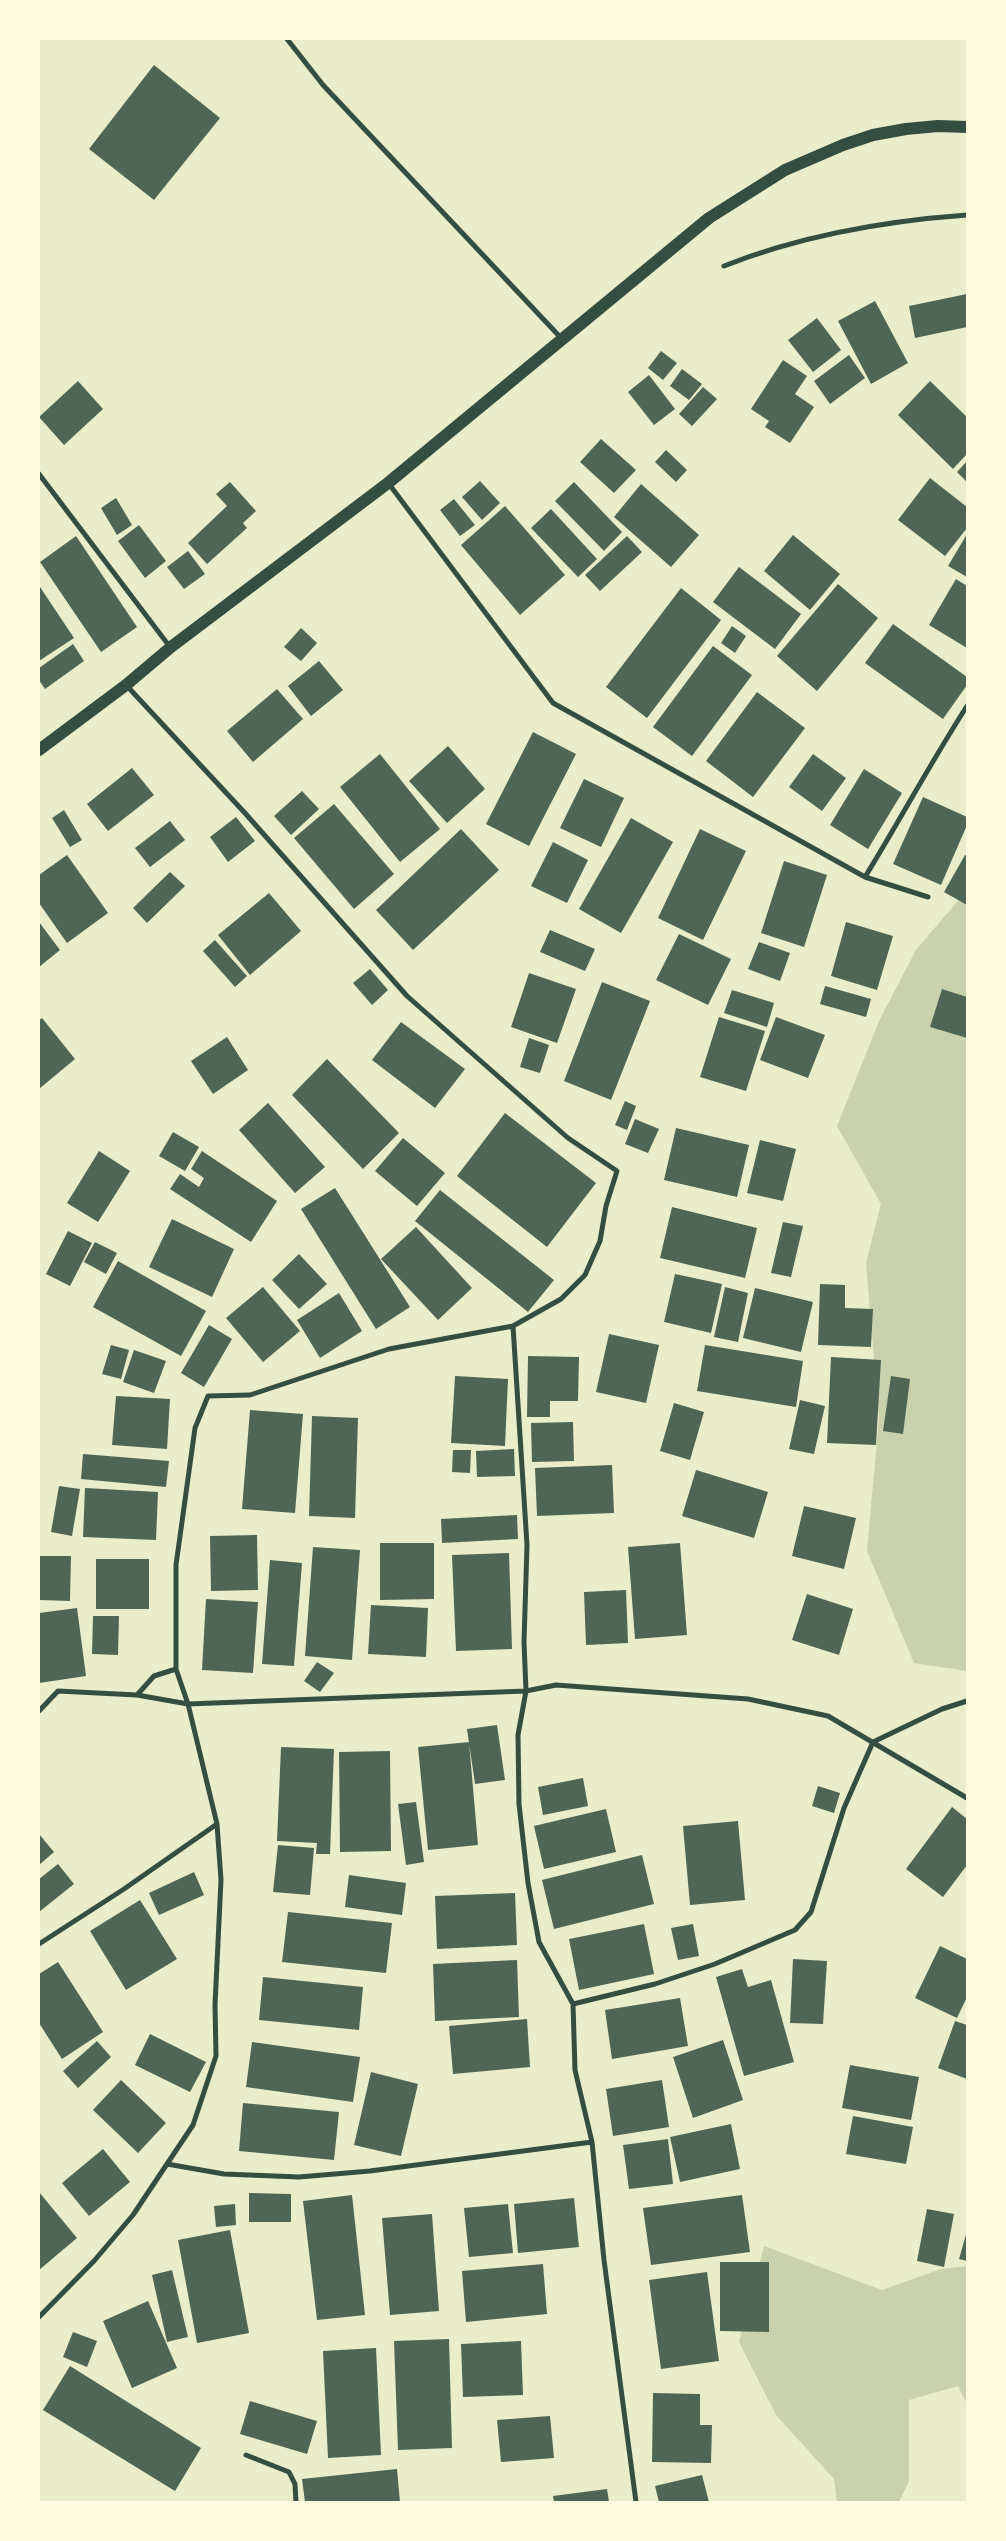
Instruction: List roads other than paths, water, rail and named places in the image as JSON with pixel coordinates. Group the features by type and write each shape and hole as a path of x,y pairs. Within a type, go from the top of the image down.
{"main road":[{"path":"39,750 126,685 171,647 388,483 709,218 785,170 813,157 873,135 938,126 967,127"}],"street":[{"path":"287,39 323,86 563,339"},
{"path":"724,266 754,254 837,231 967,215"},
{"path":"39,474 171,647"},
{"path":"388,483 553,703 866,877 928,897"},
{"path":"39,2317 94,2261 134,2215 193,2125 216,2056 215,2005 221,1880 217,1824 188,1704 176,1669 176,1565 195,1428 208,1396 250,1395 389,1350 512,1326 561,1299 585,1275 600,1241 606,1206 618,1171 568,1138 407,996 244,812 126,685"},
{"path":"866,877 931,763 967,706"},
{"path":"512,1326 527,1545 524,1642 526,1691 518,1735 519,1794 528,1883 539,1942 573,2004 575,2070 592,2142 606,2279 636,2502"},
{"path":"137,1694 154,1676 176,1669"},
{"path":"39,1711 58,1691 137,1694 188,1704 526,1691 556,1685 748,1699 828,1716 967,1798"},
{"path":"573,2004 664,1981 715,1964 794,1930 811,1912 844,1808 873,1742 942,1709 967,1700"},
{"path":"39,1944 124,1889 217,1824"},
{"path":"167,2164 224,2174 299,2177 370,2171 592,2142"},
{"path":"246,2455 289,2472 294,2484 296,2502"}]}
